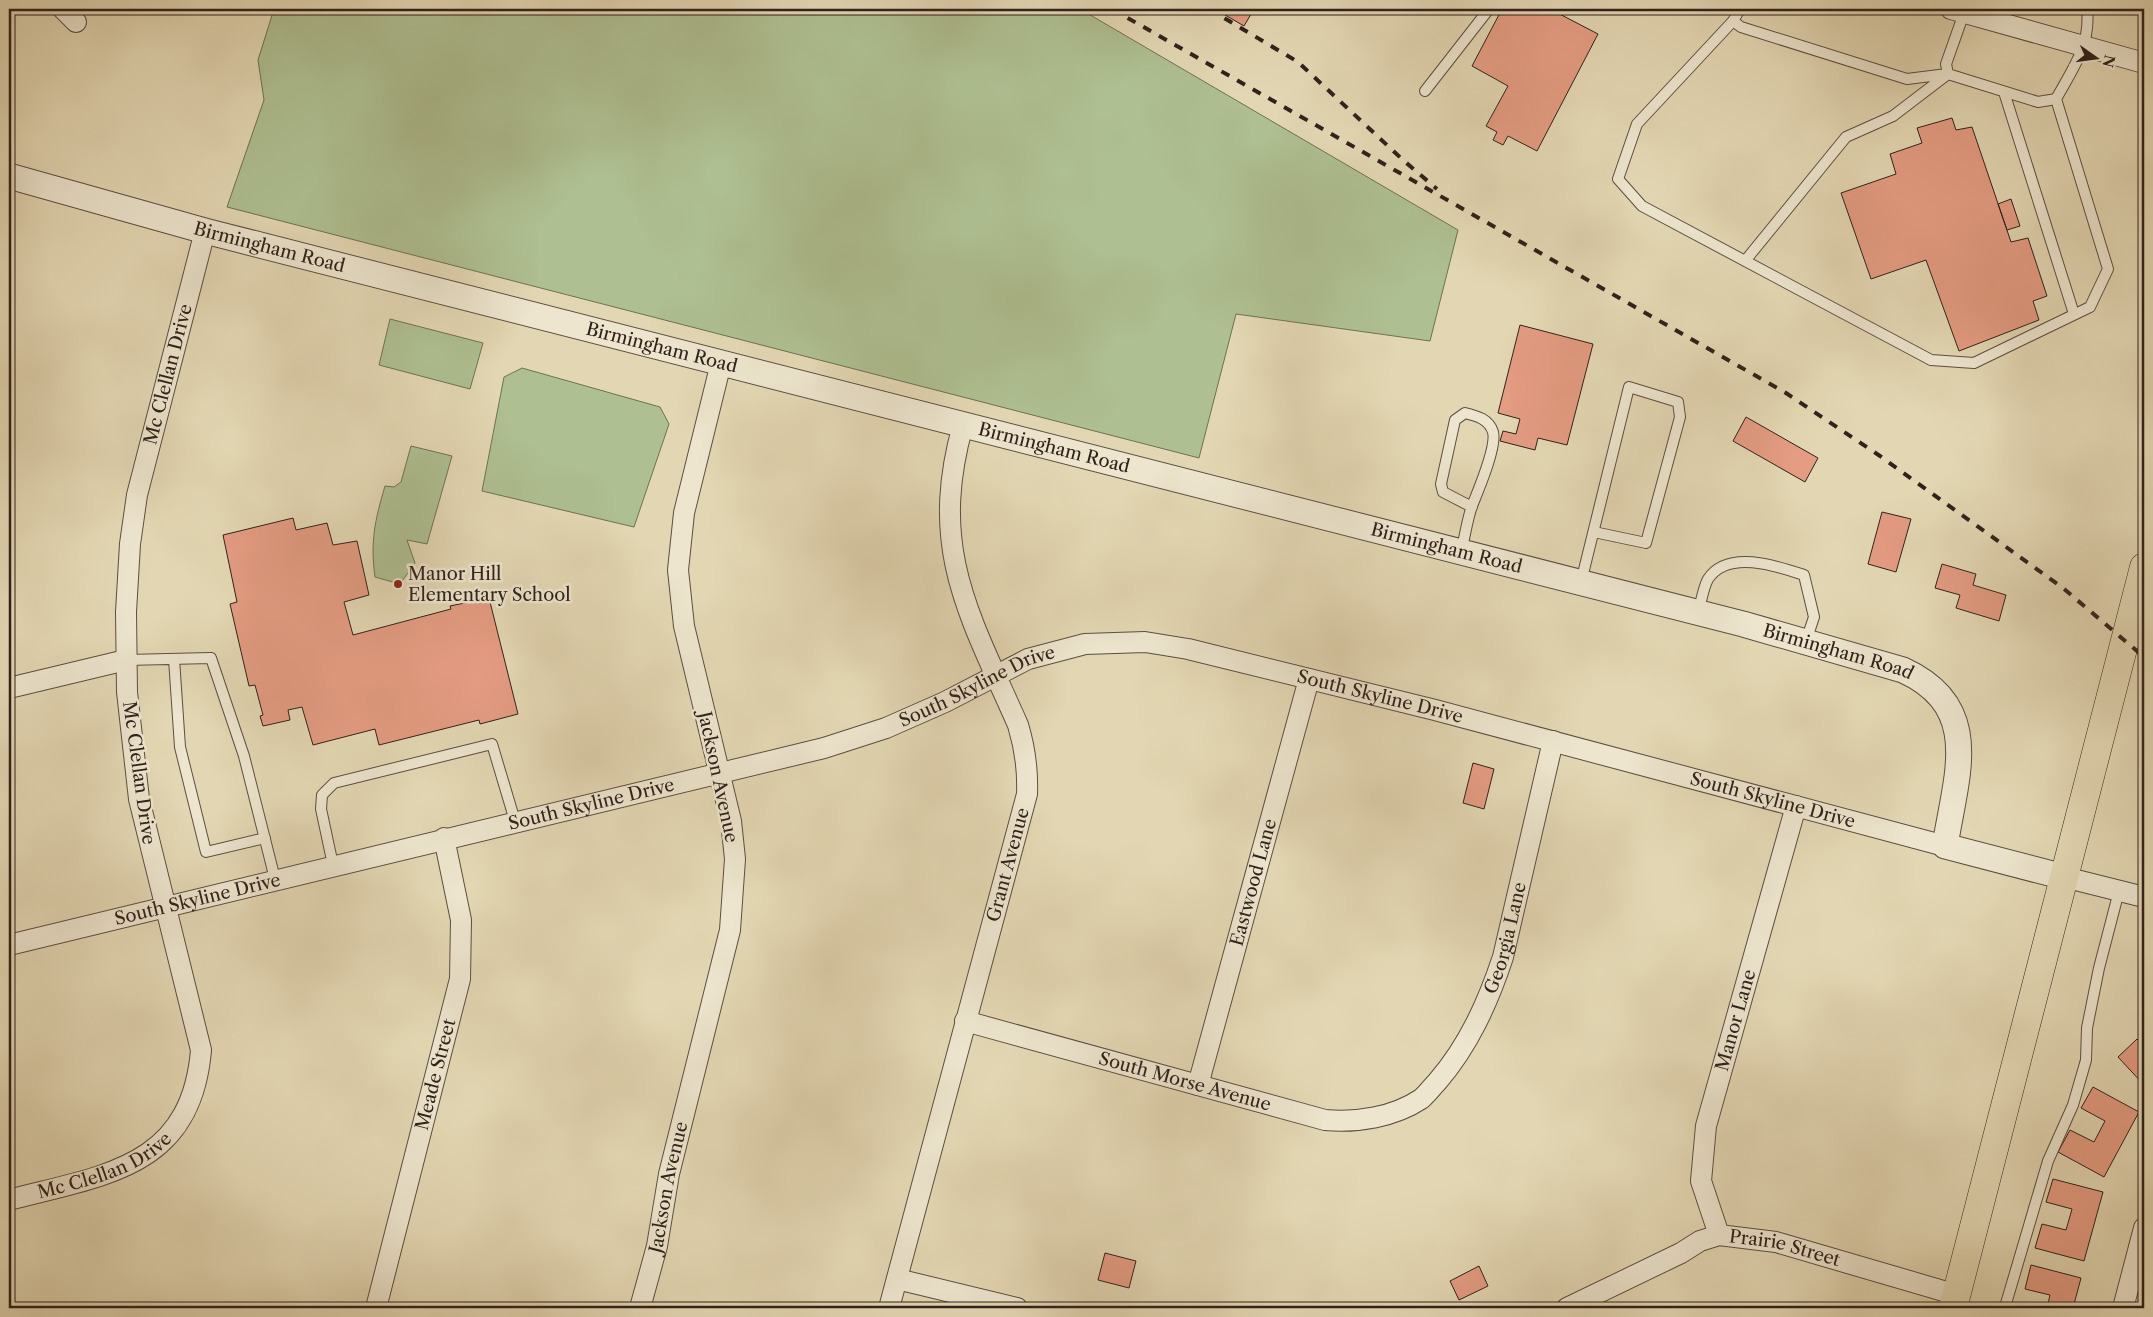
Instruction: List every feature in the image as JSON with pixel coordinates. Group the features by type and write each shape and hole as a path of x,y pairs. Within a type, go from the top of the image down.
{"highway":[{"path":"1955,1302 2144,567"}],"street":[{"path":"1960,10 2144,63"},
{"name":"Birmingham Road","path":"9,176 206,230 1698,613 1903,670 1922,679 1936,690 1949,708 1956,723 1959,746 1945,846"},
{"name":"Mc Clellan Drive","path":"9,1200 115,1172 136,1163 160,1144 183,1115 192,1096 199,1073 201,1050 139,799 131,740 126,660 126,612 130,544 138,495 206,230"},
{"name":"Jackson Avenue","path":"640,1308 657,1246 669,1174 730,930 735,858 731,821 684,626 678,570 684,514 722,363"},
{"name":"Grant Avenue","path":"889,1308 965,1021 1028,794 1028,770 1025,747 961,592 949,534 950,479 963,425"},
{"name":"South Skyline Drive","path":"9,945 444,838 824,748 886,728 945,702 1028,659 1056,650 1085,644 1135,642 1188,649 1553,741 1945,846"},
{"path":"9,688 126,660"},
{"name":"Eastwood Lane","path":"1198,1085 1310,679"},
{"name":"Georgia Lane","path":"1405,1107 1422,1098 1444,1073 1476,1025 1493,988 1503,957 1553,741"},
{"name":"Manor Lane","path":"1719,1235 1701,1181 1706,1126 1796,806"},
{"name":"Meade Street","path":"376,1308 460,979 461,920 444,838"},
{"path":"1945,846 2144,897"},
{"name":"South Morse Avenue","path":"965,1021 1332,1120 1364,1119 1405,1107"},
{"path":"2123,1308 2144,1228"},
{"name":"Prairie Street","path":"1567,1308 1681,1253 1700,1241 1719,1235 1776,1242 1955,1302"},
{"path":"897,1279 1017,1308"}],"lane":[{"path":"1426,91 1489,9"},
{"path":"1740,9 1733,21 1637,124 1618,179 1642,206 1931,360 1974,363 2090,307 2108,269 2056,99 2084,46 2089,27 2087,9"},
{"path":"1948,74 1946,64 1960,10"},
{"path":"1733,21 1741,27 1907,78 1948,74 2038,102 2056,99"},
{"path":"1745,261 1846,137 1893,116 1948,74"},
{"path":"2004,92 2074,314"},
{"path":"1581,583 1629,387 1678,402 1680,416 1646,543 1594,532"},
{"path":"1461,552 1472,507 1480,490 1493,433 1489,424 1481,418 1465,413 1455,420 1441,484 1444,492 1472,507"},
{"path":"1698,613 1708,579 1721,566 1743,562 1782,568 1804,575 1814,617 1806,642"},
{"path":"126,660 211,658 244,756 275,879"},
{"path":"174,659 180,747 206,852 265,838"},
{"path":"333,865 321,809 322,795 334,783 492,744 516,821"},
{"path":"2006,1307 2048,1161 2073,1105 2086,1060 2087,1028 2099,968 2119,891"}],"green space":[{"path":"274,9 1080,9 1458,230 1430,341 1236,314 1199,458 227,207 264,100 258,60"},
{"path":"390,319 483,343 470,389 379,365"},
{"path":"522,368 660,407 669,424 634,527 482,491 504,377"},
{"path":"411,446 452,456 427,544 407,540 415,563 400,584 375,577 373,542 385,486 394,487 401,482"}],"building":[{"path":"1215,9 1254,9 1244,26"},
{"path":"1502,9 1550,9 1598,34 1537,151 1508,136 1503,145 1493,140 1497,132 1486,126 1508,86 1472,66"},
{"path":"1952,118 1956,130 1972,127 2011,242 2028,238 2047,296 2033,301 2039,320 1959,351 1926,260 1871,279 1841,193 1896,174 1890,154 1922,143 1917,128"},
{"path":"2011,199 2020,226 2007,230 1998,204"},
{"path":"1520,325 1593,344 1567,445 1538,438 1535,450 1500,441 1503,431 1516,434 1520,419 1498,413"},
{"path":"1746,417 1818,458 1805,482 1733,441"},
{"path":"1882,512 1911,519 1896,572 1868,564"},
{"name":"Manor Hill Elementary School","path":"293,518 296,530 327,523 333,545 357,541 369,595 344,602 353,635 451,609 450,606 489,598 518,714 480,724 479,720 379,745 375,729 313,745 302,707 288,710 290,720 263,726 260,716 263,715 255,685 249,686 230,604 237,602 223,535"},
{"path":"1942,564 1976,574 1973,585 2006,595 1999,621 1956,608 1960,595 1935,588"},
{"path":"1473,763 1494,769 1484,809 1463,803"},
{"path":"2137,1039 2144,1046 2144,1085 2118,1057"},
{"path":"2093,1087 2139,1112 2104,1177 2058,1152 2070,1130 2094,1142 2105,1121 2081,1108"},
{"path":"2053,1179 2103,1192 2084,1261 2035,1248 2042,1224 2066,1230 2072,1209 2046,1202"},
{"path":"1105,1253 1136,1261 1129,1288 1098,1280"},
{"path":"2031,1265 2081,1278 2073,1308 2047,1308 2050,1295 2025,1289"},
{"path":"1479,1266 1488,1286 1459,1300 1450,1281"}],"railway":[{"path":"1112,9 1786,393 1880,456 2063,588 2144,657"},
{"path":"1209,9 1298,62 1403,160 1437,189"}],"place":[{"name":"Manor Hill Elementary School","path":"398,584"}]}
